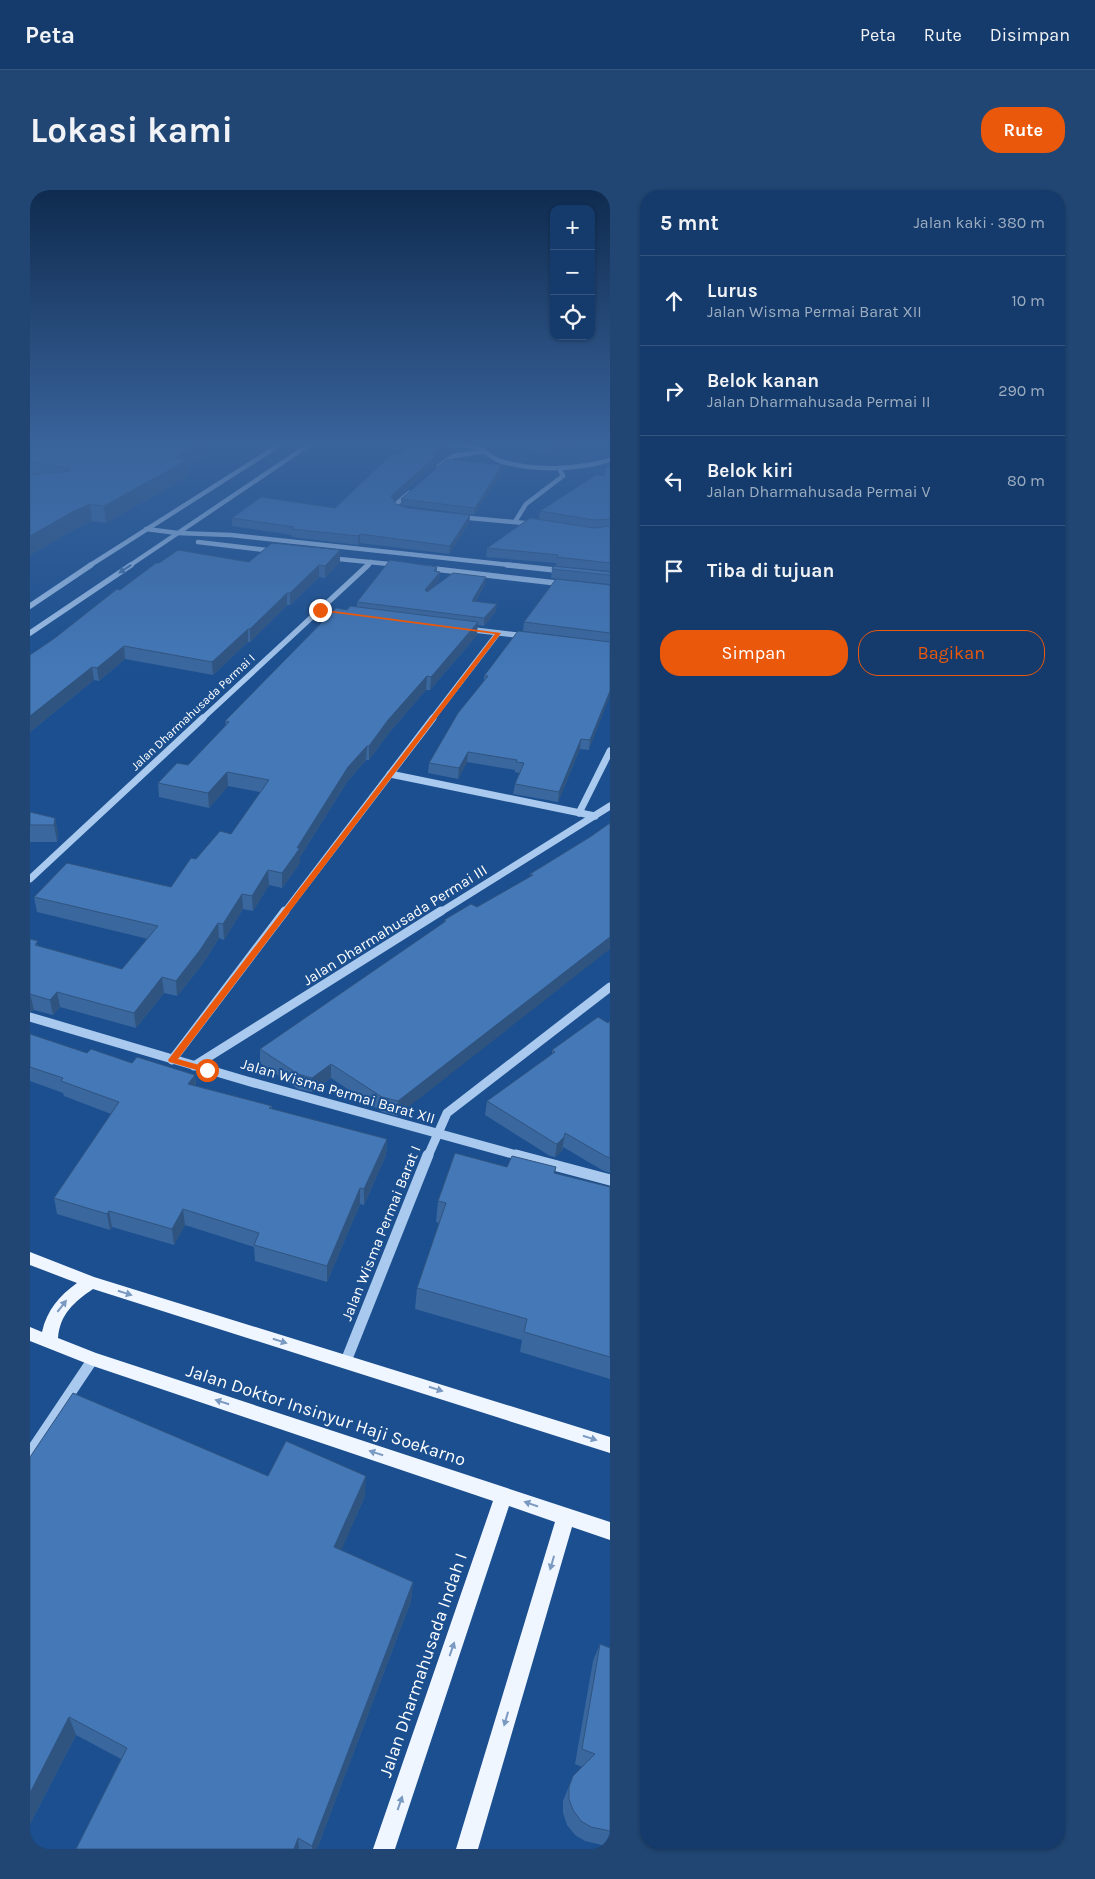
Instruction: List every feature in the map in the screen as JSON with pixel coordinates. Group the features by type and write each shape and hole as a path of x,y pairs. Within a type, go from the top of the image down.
{"main road":[{"path":"30,1258 91,1282 610,1444"},
{"path":"49,1342 50,1325 59,1308 73,1293 91,1282"},
{"name":"Jalan Doktor Insinyur Haji Soekarno","path":"30,1334 93,1359 610,1531"},
{"name":"Jalan Dharmahusada Indah I","path":"384,1849 504,1495"},
{"path":"467,1849 566,1516"}],"street":[{"path":"30,606 158,521"},
{"path":"30,633 195,521"},
{"path":"523,521 541,525"},
{"path":"146,529 178,533 231,535 575,572"},
{"path":"198,542 277,552"},
{"path":"324,557 409,566"},
{"name":"Jalan Dharmahusada Permai I","path":"30,879 371,562"},
{"path":"419,568 572,584"},
{"path":"320,610 329,611"},
{"path":"461,628 536,637"},
{"path":"172,1060 498,633"},
{"path":"579,813 610,751"},
{"path":"390,774 594,816"},
{"name":"Jalan Dharmahusada Permai III","path":"194,1066 610,806"},
{"name":"Jalan Wisma Permai Barat I","path":"346,1361 436,1135 447,1113 610,987"},
{"name":"Jalan Wisma Permai Barat XII","path":"30,1017 172,1060 436,1135 610,1180"},
{"path":"30,1453 93,1359"}],"building":[{"path":"30,521 56,521 30,536"},
{"path":"256,521 466,521 450,546 360,534 358,536 292,529 294,527"},
{"path":"525,521 552,521 594,528 610,526 610,563 557,557 558,555 487,548"},
{"path":"272,543 340,550 325,566 319,565 290,593 287,593 212,662 124,646 97,668 92,667 30,716 30,655 55,638 117,589 120,590 156,563 159,563 178,550 249,562"},
{"path":"390,560 437,567 434,571 440,572 425,590 427,592 453,573 486,577 472,601 497,604 484,618 357,602"},
{"path":"553,566 610,572 610,575 552,569"},
{"path":"556,579 610,585 610,633 524,622"},
{"path":"350,606 478,622 431,677 427,676 388,720 369,746 348,767 297,848 300,848 282,873 268,870 252,896 242,894 223,924 218,923 176,981 162,977 134,1013 57,992 50,1000 30,994 30,939 38,941 35,945 122,969 158,926 34,897 67,863 171,887 191,858 196,859 220,831 231,834 269,780 227,772 208,793 158,783 177,763 188,765 229,722 225,721 336,608 347,610"},
{"path":"518,631 610,642 610,691 590,740 581,739 559,792 515,784 524,763 516,762 517,760 468,752 459,768 429,763 458,713 488,676 484,676"},
{"path":"30,812 55,818 54,825 30,825"},
{"path":"610,823 610,937 398,1101 382,1097 331,1064 312,1078 298,1074 260,1049 446,921 444,920 471,904 477,907 533,875 530,874"},
{"path":"598,1017 608,1023 610,1021 610,1158 565,1133 564,1137 557,1144 487,1101 555,1052 552,1050"},
{"path":"30,1034 87,1053 91,1049 132,1063 137,1057 195,1075 188,1084 272,1106 269,1108 387,1139 364,1189 360,1188 327,1266 254,1245 259,1233 183,1209 172,1229 109,1211 107,1214 54,1198 119,1102 61,1081 63,1078 30,1067"},
{"path":"455,1153 507,1167 512,1156 556,1167 554,1173 610,1187 610,1357 524,1332 527,1319 417,1288 446,1203 438,1201"},
{"path":"73,1393 268,1476 286,1441 366,1476 334,1547 413,1582 312,1846 298,1838 294,1849 76,1849 127,1748 69,1717 30,1793 30,1457"},
{"path":"600,1644 610,1648 610,1831 591,1827 581,1821 573,1810 569,1799 569,1787 573,1776 595,1754 582,1749"}],"route":[{"path":"207,1070 172,1060 498,633 320,610"}]}
